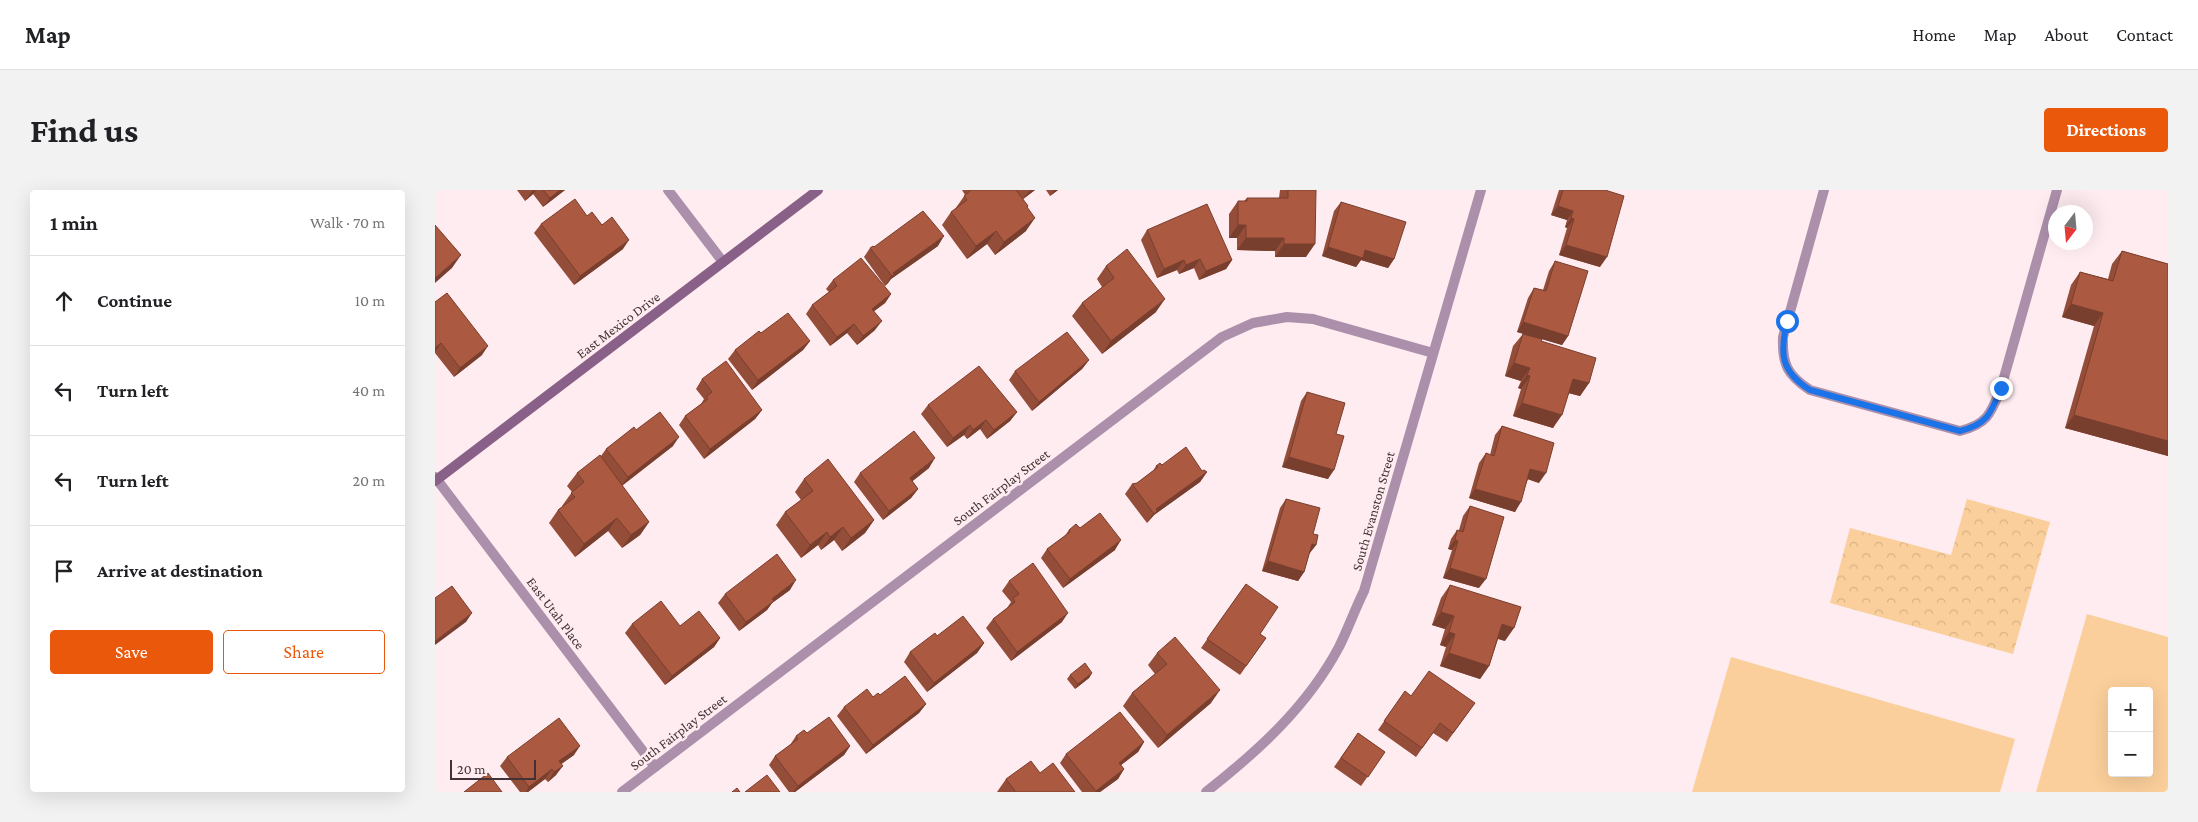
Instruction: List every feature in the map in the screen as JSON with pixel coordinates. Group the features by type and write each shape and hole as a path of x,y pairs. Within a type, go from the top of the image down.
{"street":[{"path":"668,190 723,262"},
{"name":"East Mexico Drive","path":"436,479 818,190"},
{"name":"South Evanston Street","path":"1206,792 1249,758 1279,730 1317,682 1339,647 1363,591 1481,190"},
{"path":"1824,190 1783,337 1782,354 1786,368 1797,382 1810,390 1960,431 1977,427 1991,412 2001,388 2057,190"},
{"name":"South Fairplay Street","path":"622,792 1222,336 1253,323 1287,317 1313,319 1433,353"},
{"name":"East Utah Place","path":"436,479 655,767"}],"green space":[{"path":"1967,499 2050,522 2013,654 1830,603 1850,528 1951,555"},
{"path":"2087,614 2168,637 2168,792 2036,792"},
{"path":"1731,657 2015,739 2000,792 1692,792"}],"building":[{"path":"543,190 560,190 550,198"},
{"path":"971,190 1016,190 1035,218 1004,242 996,231 976,246 951,212 967,200 964,196"},
{"path":"1288,190 1316,190 1315,244 1284,244 1284,238 1246,238 1246,225 1238,225 1238,201 1247,201 1247,198 1288,198"},
{"path":"1563,190 1605,190 1624,196 1607,257 1566,245 1574,219 1571,218 1573,211 1558,206"},
{"path":"575,199 587,216 592,212 602,225 612,217 629,240 580,276 541,224"},
{"path":"1341,202 1406,222 1394,259 1365,250 1363,258 1328,247"},
{"path":"1207,204 1232,260 1206,271 1200,259 1186,265 1184,260 1164,269 1147,230"},
{"path":"923,211 944,236 893,273 895,274 892,276 870,248"},
{"path":"435,225 461,255 435,278"},
{"path":"1127,249 1165,299 1111,341 1082,303 1114,278 1106,266"},
{"path":"2122,251 2168,264 2168,441 2074,415 2103,313 2071,304 2080,272 2113,281"},
{"path":"861,258 891,294 872,309 882,321 863,336 854,324 837,337 812,305 837,286 833,280"},
{"path":"1555,261 1588,271 1568,336 1523,322 1534,288 1546,291"},
{"path":"447,293 488,346 460,368 441,343 435,348 435,302"},
{"path":"788,313 810,341 758,380 735,350 759,331 761,333"},
{"path":"1067,332 1089,360 1039,402 1015,371"},
{"path":"1523,334 1596,358 1589,383 1573,379 1562,415 1522,403 1530,376 1527,375 1530,368 1514,363"},
{"path":"726,361 762,410 710,449 685,416 708,399 706,397 712,392 702,379"},
{"path":"979,366 1017,412 994,430 986,420 973,430 970,425 953,438 928,405"},
{"path":"1307,392 1345,403 1336,434 1344,436 1334,470 1289,457"},
{"path":"660,412 679,437 628,477 606,449 634,427 636,430"},
{"path":"1502,426 1554,443 1546,473 1530,469 1521,502 1475,489 1486,453 1494,456"},
{"path":"914,431 935,458 910,478 918,489 889,511 860,473"},
{"path":"1186,447 1202,471 1207,472 1156,509 1157,511 1154,514 1132,484 1137,483 1158,467 1156,466 1160,463 1162,465"},
{"path":"600,455 649,522 631,535 617,518 584,544 558,510 575,497 571,493 584,482 577,473"},
{"path":"828,459 874,520 851,538 843,527 830,537 827,532 810,545 785,512 813,491 804,479"},
{"path":"1286,499 1320,508 1313,534 1318,535 1316,545 1312,544 1304,572 1268,561"},
{"path":"1470,506 1504,517 1486,579 1450,568 1458,541 1455,540 1457,530 1463,532"},
{"path":"1100,513 1121,540 1070,579 1047,549 1070,532 1069,530 1076,524 1080,528"},
{"path":"777,554 796,580 772,599 774,601 746,622 725,594"},
{"path":"1033,563 1068,613 1017,652 993,619 1015,602 1013,598 1019,594 1009,581"},
{"path":"1246,584 1278,607 1260,634 1266,638 1246,666 1207,639"},
{"path":"1450,585 1521,607 1514,628 1502,624 1489,666 1449,653 1455,634 1449,632 1454,616 1441,612"},
{"path":"452,586 472,613 435,641 435,598"},
{"path":"661,601 680,626 699,611 720,638 672,676 632,624"},
{"path":"963,616 984,643 934,683 910,652 935,633 937,636"},
{"path":"1175,637 1220,690 1167,735 1132,693 1167,664 1157,653"},
{"path":"1085,663 1092,673 1078,684 1070,675"},
{"path":"1429,671 1475,703 1453,733 1440,723 1422,748 1384,721 1405,691 1411,696"},
{"path":"905,676 926,704 873,745 844,707 867,689 873,697 878,693 880,695"},
{"path":"1120,712 1144,742 1119,763 1124,769 1096,791 1066,754"},
{"path":"829,717 850,746 798,786 775,756 798,739 796,736 804,730 807,733"},
{"path":"559,718 580,746 559,761 563,766 554,772 552,769 529,787 507,757"},
{"path":"1358,733 1385,752 1368,777 1341,758"},
{"path":"1031,761 1040,773 1053,763 1075,792 1013,792 1015,791 1006,779"},
{"path":"488,773 502,792 464,792"},
{"path":"767,775 780,792 745,792"},
{"path":"737,788 740,792 732,792"}],"route":[{"path":"1787,321 1783,337 1782,354 1786,368 1797,382 1810,390 1960,431 1977,427 1991,412 2001,388"}]}
